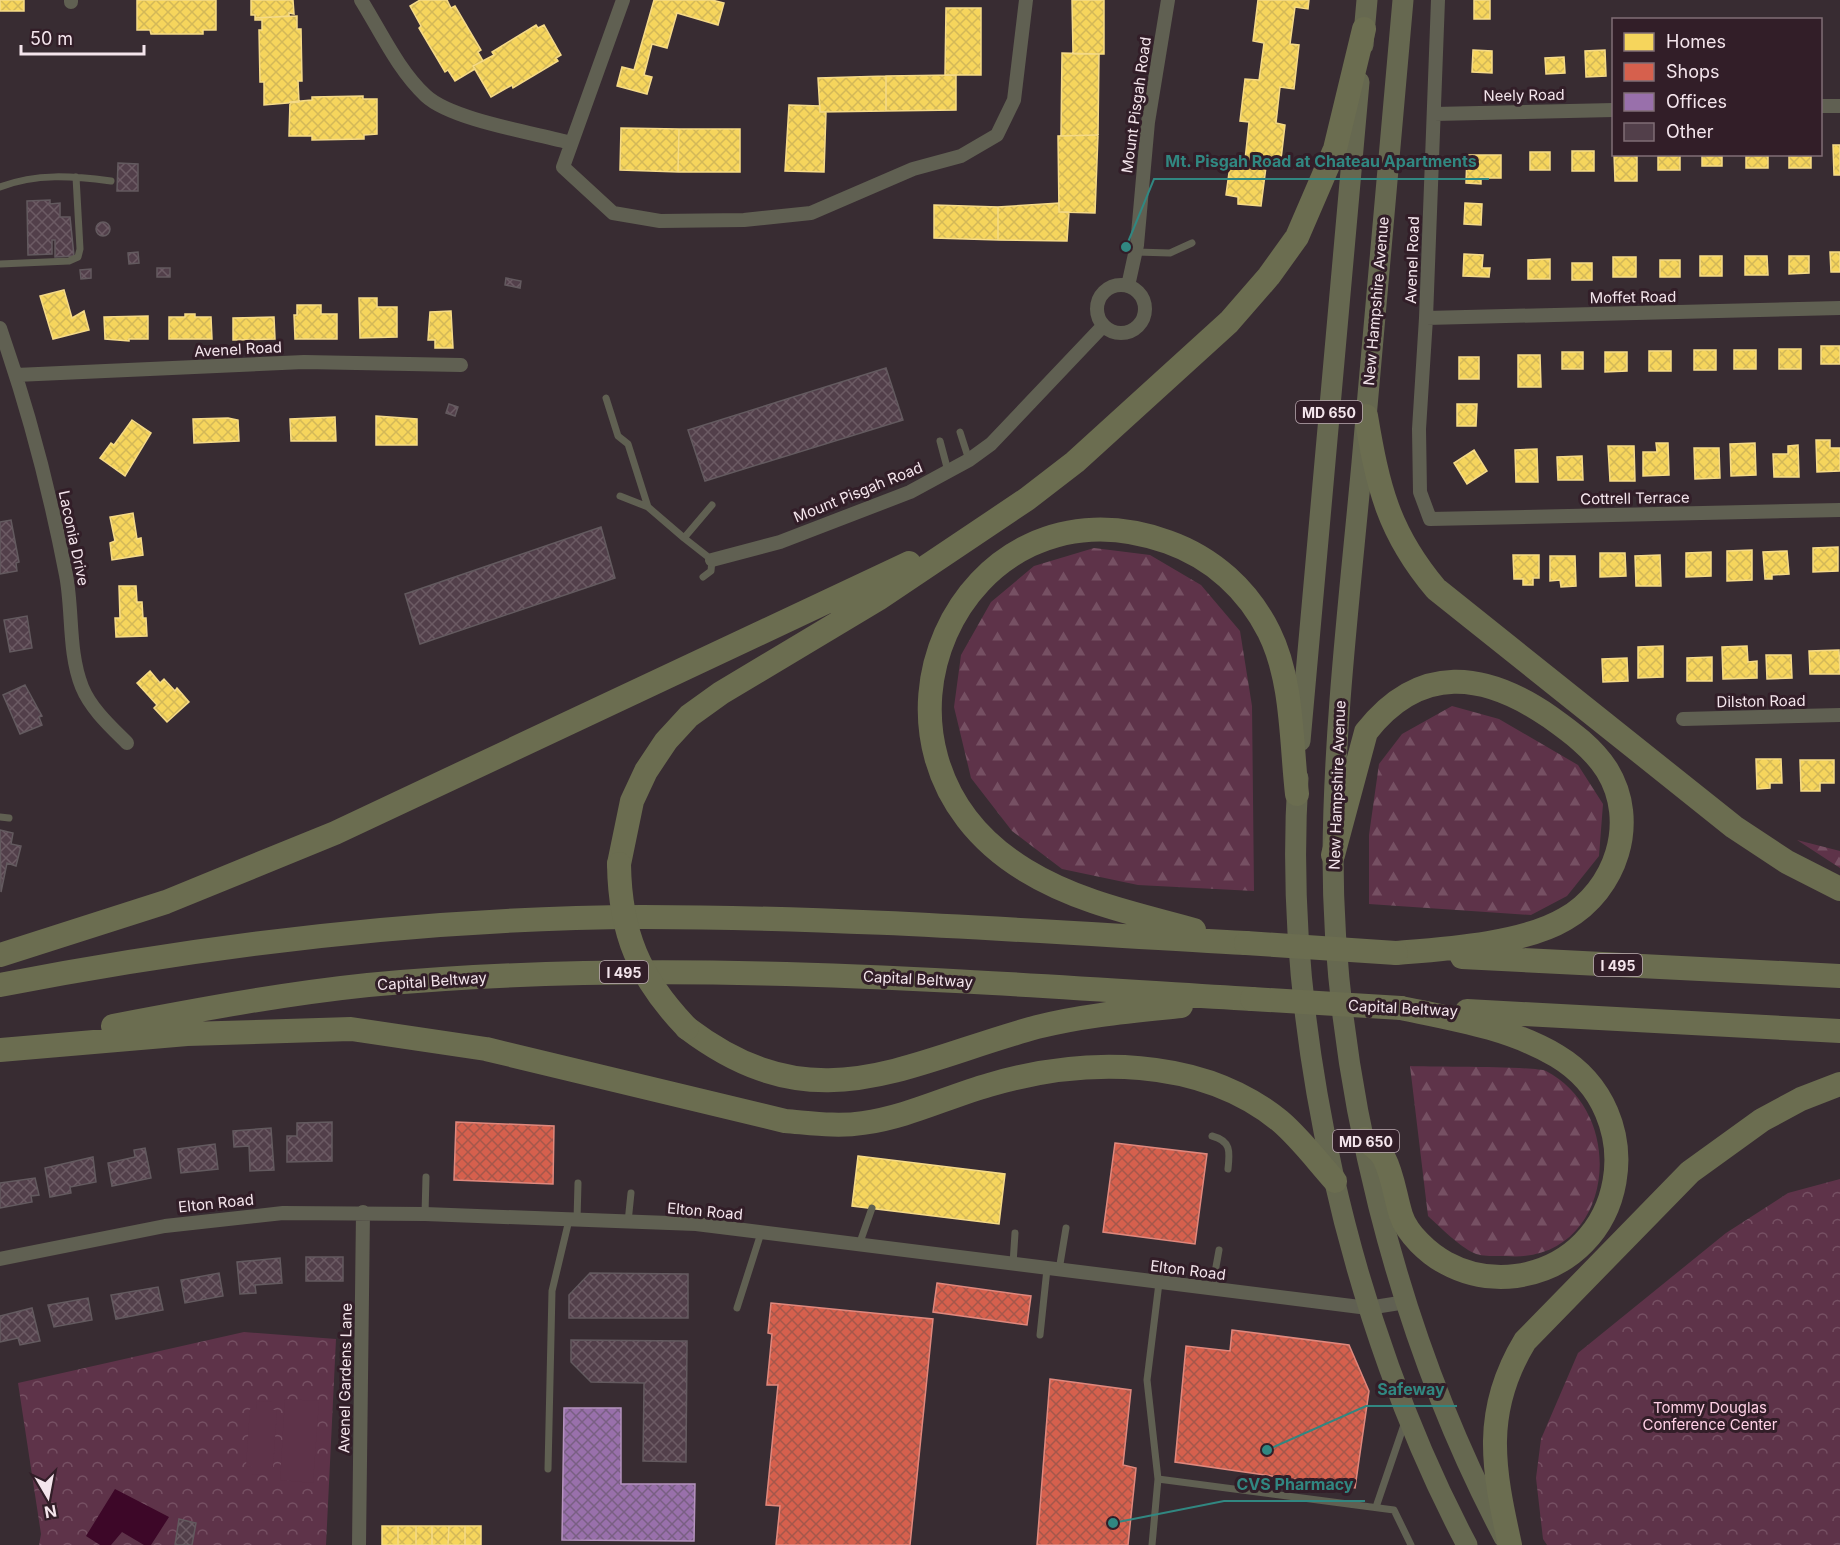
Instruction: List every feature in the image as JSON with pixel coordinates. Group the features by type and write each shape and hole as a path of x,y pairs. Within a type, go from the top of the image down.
{"highway":[{"path":"1252,999 1073,1019 1038,1027 894,1071 858,1079 819,1082 784,1077 751,1067 718,1051 687,1028 665,1005 634,956 624,922 619,892 619,864 632,801 646,771 666,741 689,716 721,693 887,594 1027,499 1075,462 1229,322 1269,276 1297,237 1335,148 1364,29"},
{"path":"1366,416 1385,505 1416,565 1436,589 1734,828 1787,862 1840,889"},
{"path":"0,955 166,902 335,833 869,583 957,539 1027,499"},
{"path":"1246,943 1098,904 1060,890 1001,854 977,831 955,803 940,773 932,741 928,708 931,676 949,622 982,580 1004,561 1028,547 1055,537 1084,532 1119,530 1154,537 1185,548 1214,565 1238,587 1256,608 1270,634 1280,661 1297,794"},
{"path":"1333,855 1366,732 1379,716 1401,699 1423,688 1450,682 1474,681 1498,687 1530,704 1563,727 1587,747 1607,771 1621,808 1619,850 1599,891 1583,907 1564,920 1517,936 1469,946 1396,953"},
{"name":"I 495","path":"0,985 106,964 366,930 513,921 641,917 800,919 1840,976"},
{"name":"Capital Beltway","path":"0,1048 304,993 513,976 648,972 798,973 1840,1031"},
{"path":"1365,1139 1384,1156 1402,1218 1428,1252 1472,1275 1505,1277 1528,1274 1558,1264 1583,1245 1598,1225 1611,1199 1617,1169 1616,1141 1607,1113 1595,1091 1578,1071 1535,1044 1492,1029 1401,1008"},
{"path":"0,1048 187,1034 351,1029 486,1049 785,1121 823,1125 862,1123 902,1114 988,1085 1059,1071 1136,1068 1180,1072 1218,1084 1277,1120 1294,1134 1335,1181"},
{"path":"1510,1545 1497,1488 1494,1425 1510,1365 1525,1341 1690,1172 1762,1120 1801,1099 1840,1084"}],"main road":[{"name":"MD 650","path":"1367,0 1297,794 1302,977 1319,1099 1335,1181 1368,1308 1407,1416 1467,1545"},
{"name":"New Hampshire Avenue","path":"1403,0 1338,722 1333,855 1340,978 1356,1098 1406,1302 1442,1401 1488,1506 1510,1545"}],"street":[{"path":"362,0 394,55 414,84 428,98 458,112 571,143"},
{"path":"623,0 562,167 613,213 660,221 744,220 811,213 913,169 962,156 997,135 1014,100 1026,0"},
{"name":"Mount Pisgah Road","path":"1128,286 1136,252 1148,122 1168,0"},
{"name":"Avenel Road","path":"1430,519 1420,492 1419,429 1426,318 1438,0"},
{"path":"1822,106 1840,106"},
{"name":"Neely Road","path":"1434,114 1612,110"},
{"path":"1128,286 1136,290 1145,304 1142,322 1128,333 1110,332 1098,318 1098,300 1110,287 1128,286"},
{"name":"Moffet Road","path":"1426,318 1840,308"},
{"name":"Mount Pisgah Road","path":"712,560 791,537 910,492 969,460 991,444 1103,326"},
{"name":"Laconia Drive","path":"0,328 16,375 58,534 69,594 75,664 82,689 104,721 127,743"},
{"name":"Avenel Road","path":"16,375 304,362 461,365"},
{"name":"Cottrell Terrace","path":"1430,519 1840,510"},
{"name":"Dilston Road","path":"1683,719 1840,715"},
{"name":"Elton Road","path":"0,1259 165,1226 283,1213 363,1212 696,1224 1368,1308 1406,1302"},
{"name":"Avenel Gardens Lane","path":"359,1545 363,1212"}],"lane":[{"path":"0,187 39,177 76,177 111,182"},
{"path":"0,264 69,261 78,257 80,249 76,177"},
{"path":"1136,252 1170,253 1192,243"},
{"path":"606,398 618,436 628,444 648,507"},
{"path":"960,432 969,460"},
{"path":"940,441 948,471"},
{"path":"620,496 648,507 712,560 711,571 703,577"},
{"path":"684,538 712,505"},
{"path":"0,817 9,818"},
{"path":"1212,1136 1224,1139 1229,1146 1228,1169"},
{"path":"425,1214 426,1177"},
{"path":"548,1469 552,1291 573,1220 578,1183"},
{"path":"628,1222 631,1193"},
{"path":"859,1245 872,1208"},
{"path":"1040,1335 1053,1269 1066,1228"},
{"path":"736,1308 761,1233"},
{"path":"1013,1264 1015,1233"},
{"path":"1212,1290 1219,1250"},
{"path":"1152,1545 1158,1479 1147,1380 1159,1283"},
{"path":"1376,1507 1407,1416"},
{"path":"1158,1479 1394,1510 1411,1545"}],"green space":[{"path":"1094,548 1150,555 1201,585 1240,631 1252,706 1254,891 1138,885 1062,869 1012,831 971,778 954,707 961,655 991,602 1034,566"},
{"path":"1452,706 1499,719 1578,765 1603,804 1599,856 1567,896 1531,915 1369,904 1369,835 1379,764 1402,734"},
{"path":"1797,840 1840,851 1840,868"},
{"path":"1410,1066 1538,1069 1546,1071 1573,1092 1591,1120 1599,1152 1598,1184 1588,1213 1569,1237 1542,1252 1506,1256 1481,1255 1463,1246 1428,1216"},
{"name":"Tommy Douglas Conference Center","path":"1840,1179 1840,1545 1547,1545 1543,1539 1536,1478 1541,1439 1578,1353 1726,1233 1788,1193"},
{"path":"244,1332 336,1339 326,1545 39,1545 41,1534 18,1383"},
{"path":"285,1399 319,1401 313,1483 280,1480"},
{"path":"257,1401 272,1402 272,1410 277,1410 273,1468 267,1468 267,1475 252,1474 252,1467 246,1466 250,1409 256,1409"}],"shaded area":[{"path":"115,1489 169,1517 151,1545 144,1545 122,1532 111,1545 100,1545 86,1536"}],"building: Homes":[{"path":"0,0 24,0 24,11 0,11"},
{"path":"137,0 216,0 216,30 203,30 203,34 151,34 150,30 137,30"},
{"path":"251,0 293,0 294,14 255,18 255,15 251,15"},
{"path":"420,0 447,0 451,8 455,6 481,50 478,52 483,61 473,66 475,69 455,81 448,70 445,72 419,28 421,26 410,6"},
{"path":"654,0 712,0 724,3 718,25 677,13 667,48 652,44 644,75 652,77 647,94 617,86 622,67 634,70"},
{"path":"1072,0 1104,0 1104,54 1073,54"},
{"path":"1258,0 1309,0 1308,9 1295,7 1290,44 1299,45 1294,89 1280,87 1276,123 1285,125 1280,168 1266,167 1261,206 1238,204 1238,197 1226,195 1231,158 1245,160 1249,122 1240,121 1245,79 1259,80 1264,43 1253,41"},
{"path":"1474,0 1490,0 1490,19 1474,19"},
{"path":"946,8 981,8 981,75 945,75"},
{"path":"297,16 297,29 301,29 302,81 298,81 299,102 264,105 264,82 260,82 259,30 262,30 262,20 255,20 255,18"},
{"path":"536,25 538,28 544,25 561,55 556,58 558,61 513,88 512,85 491,97 473,66 494,55 492,52"},
{"path":"1473,50 1492,51 1492,73 1472,72"},
{"path":"1605,50 1606,76 1586,77 1585,51"},
{"path":"1062,53 1099,54 1098,135 1061,136"},
{"path":"1564,57 1565,73 1546,74 1545,58"},
{"path":"956,75 956,110 886,111 886,76"},
{"path":"886,76 886,111 820,112 818,78"},
{"path":"363,96 363,99 377,99 377,134 364,135 364,139 312,140 312,136 289,136 290,102 312,100 312,97"},
{"path":"789,105 820,106 820,112 826,112 824,172 785,171"},
{"path":"621,128 679,129 678,172 620,170"},
{"path":"679,129 740,129 740,172 678,172"},
{"path":"1098,135 1095,213 1059,212 1058,136"},
{"path":"1833,145 1840,145 1840,175 1834,175"},
{"path":"1572,151 1594,151 1594,171 1572,171"},
{"path":"1530,152 1550,152 1550,170 1530,170"},
{"path":"1467,155 1501,155 1501,178 1481,178 1481,184 1466,183"},
{"path":"1614,156 1637,156 1637,181 1615,181"},
{"path":"1658,156 1680,156 1680,170 1658,170"},
{"path":"1702,156 1722,156 1722,166 1702,166"},
{"path":"1746,156 1768,156 1768,168 1746,168"},
{"path":"1789,156 1811,156 1811,168 1789,168"},
{"path":"1059,203 1059,212 1069,212 1067,241 998,240 998,207"},
{"path":"1465,203 1482,204 1481,225 1464,224"},
{"path":"934,205 998,207 998,240 934,238"},
{"path":"1830,252 1840,252 1840,272 1831,272"},
{"path":"1464,254 1483,255 1482,268 1490,268 1489,277 1463,276"},
{"path":"1700,256 1722,256 1722,276 1700,276"},
{"path":"1745,256 1767,256 1768,275 1745,275"},
{"path":"1789,256 1809,256 1809,273 1789,274"},
{"path":"1613,257 1636,257 1636,277 1613,277"},
{"path":"1550,259 1550,279 1528,279 1528,260"},
{"path":"1660,260 1680,260 1680,277 1660,277"},
{"path":"1572,263 1592,263 1592,280 1572,280"},
{"path":"64,290 72,318 84,311 89,330 53,339 40,296"},
{"path":"359,298 377,298 377,307 397,307 397,337 360,338"},
{"path":"297,305 321,305 321,314 337,314 337,339 295,339 294,315 297,315"},
{"path":"451,311 453,348 435,348 435,340 428,340 430,312"},
{"path":"185,314 195,314 195,317 211,317 212,339 169,339 169,317 185,317"},
{"path":"148,316 148,339 129,339 129,341 105,339 104,317"},
{"path":"274,317 275,339 233,340 233,318"},
{"path":"1821,346 1840,346 1840,364 1821,364"},
{"path":"1779,349 1801,349 1801,369 1779,369"},
{"path":"1694,350 1716,350 1716,370 1694,370"},
{"path":"1734,350 1756,350 1756,369 1734,369"},
{"path":"1649,351 1671,351 1671,371 1649,371"},
{"path":"1562,352 1583,352 1583,369 1562,369"},
{"path":"1605,352 1627,352 1627,371 1605,372"},
{"path":"1518,355 1540,355 1541,387 1518,387"},
{"path":"1459,357 1479,357 1479,379 1459,379"},
{"path":"1457,404 1477,404 1476,426 1457,426"},
{"path":"376,416 417,419 417,445 376,445"},
{"path":"335,417 336,441 291,441 290,419"},
{"path":"193,419 238,420 239,441 194,443"},
{"path":"132,420 151,433 125,476 100,458 111,443 114,445"},
{"path":"1816,440 1830,440 1830,448 1840,448 1840,471 1817,472"},
{"path":"1656,443 1668,443 1669,475 1643,476 1643,452 1657,452"},
{"path":"1755,443 1756,475 1731,476 1730,444"},
{"path":"1798,445 1799,477 1774,477 1773,454 1788,454 1788,446"},
{"path":"1608,446 1634,446 1635,481 1610,481"},
{"path":"1694,448 1719,448 1720,478 1695,479"},
{"path":"1537,449 1538,482 1516,482 1515,450"},
{"path":"1474,450 1487,471 1467,484 1454,463"},
{"path":"1582,456 1583,480 1558,480 1557,457"},
{"path":"133,513 137,539 141,538 143,555 112,560 110,543 115,541 110,517"},
{"path":"1838,547 1838,571 1813,572 1813,548"},
{"path":"1752,550 1752,580 1727,581 1727,551"},
{"path":"1787,551 1789,574 1772,575 1772,579 1765,579 1763,552"},
{"path":"1711,552 1711,576 1686,577 1686,553"},
{"path":"1600,553 1625,553 1626,576 1600,577"},
{"path":"1513,555 1539,555 1539,578 1533,578 1533,585 1523,585 1523,579 1514,579"},
{"path":"1660,555 1661,586 1636,586 1635,556"},
{"path":"1550,556 1575,556 1576,586 1561,587 1560,580 1550,581"},
{"path":"119,586 136,586 137,602 142,602 143,618 146,618 147,636 116,637 115,618 120,618"},
{"path":"1663,646 1663,677 1638,678 1638,647"},
{"path":"1747,646 1748,662 1757,661 1757,678 1723,679 1722,647"},
{"path":"1839,650 1840,674 1810,674 1809,651"},
{"path":"1766,655 1791,655 1792,678 1767,679"},
{"path":"1712,657 1712,681 1687,681 1687,658"},
{"path":"1627,658 1628,681 1603,682 1602,659"},
{"path":"150,671 160,683 164,679 175,691 177,688 189,702 167,722 154,708 157,705 137,683"},
{"path":"1756,759 1781,759 1782,783 1770,783 1770,788 1757,789"},
{"path":"1800,760 1834,760 1834,783 1820,783 1820,791 1801,791"},
{"path":"858,1156 1005,1174 999,1224 852,1206"},
{"path":"382,1526 398,1526 398,1545 382,1545"},
{"path":"398,1526 416,1526 416,1545 398,1545"},
{"path":"416,1526 432,1526 432,1545 416,1545"},
{"path":"432,1526 449,1526 448,1545 432,1545"},
{"path":"449,1526 465,1526 465,1545 448,1545"},
{"path":"465,1526 481,1526 481,1545 465,1545"}],"building: Shops":[{"path":"456,1122 554,1126 553,1184 454,1180"},
{"path":"1115,1143 1207,1154 1195,1244 1103,1232"},
{"path":"937,1283 1031,1296 1027,1325 933,1312"},
{"path":"771,1303 933,1319 910,1545 776,1545 780,1506 766,1505 778,1385 767,1385 772,1334 768,1333"},
{"path":"1232,1330 1349,1345 1369,1391 1355,1488 1175,1462 1186,1346 1230,1351"},
{"path":"1050,1379 1131,1390 1123,1465 1136,1468 1128,1545 1037,1545"}],"building: Offices":[{"path":"564,1408 621,1408 621,1484 695,1484 694,1541 562,1540"}],"building: Other":[{"path":"118,163 138,164 138,191 117,191"},
{"path":"50,200 50,204 60,203 60,217 70,217 74,256 55,257 55,240 52,240 52,254 28,255 27,201"},
{"path":"103,222 108,224 110,229 108,234 103,236 98,234 96,229 98,224"},
{"path":"138,252 139,263 129,264 128,253"},
{"path":"157,268 170,268 170,277 157,277"},
{"path":"91,269 91,278 81,279 80,270"},
{"path":"506,278 521,281 520,288 505,285"},
{"path":"886,368 903,420 705,481 688,430"},
{"path":"449,404 458,407 455,416 446,413"},
{"path":"11,520 19,562 16,563 17,571 0,574 0,522"},
{"path":"601,527 615,578 420,644 405,594"},
{"path":"27,616 32,648 10,652 4,620"},
{"path":"25,685 42,716 39,717 42,725 20,734 3,695"},
{"path":"0,830 13,833 11,844 21,846 16,866 7,863 1,892"},
{"path":"332,1122 332,1161 287,1162 287,1136 297,1136 297,1123"},
{"path":"271,1128 274,1170 250,1171 249,1146 234,1147 233,1131"},
{"path":"215,1144 218,1169 181,1173 178,1149"},
{"path":"145,1148 151,1178 112,1186 108,1163 135,1157 134,1150"},
{"path":"93,1157 96,1182 70,1187 71,1193 50,1197 45,1168"},
{"path":"35,1178 39,1195 31,1196 32,1202 0,1208 0,1183"},
{"path":"306,1257 343,1257 343,1281 306,1281"},
{"path":"280,1258 282,1283 255,1285 256,1293 240,1294 237,1262"},
{"path":"219,1273 223,1296 185,1303 181,1280"},
{"path":"590,1273 688,1274 688,1318 569,1318 569,1295"},
{"path":"158,1287 163,1310 116,1319 111,1295"},
{"path":"88,1298 92,1320 54,1327 48,1305"},
{"path":"32,1308 40,1341 20,1345 18,1338 0,1342 0,1316"},
{"path":"571,1340 687,1341 686,1462 643,1461 644,1383 591,1382 571,1362"},
{"path":"179,1519 196,1523 192,1545 175,1545"}],"place":[{"name":"Mt. Pisgah Road at Chateau Apartments","path":"1126,247"},
{"name":"Safeway","path":"1267,1450"},
{"name":"CVS Pharmacy","path":"1113,1523"}]}
